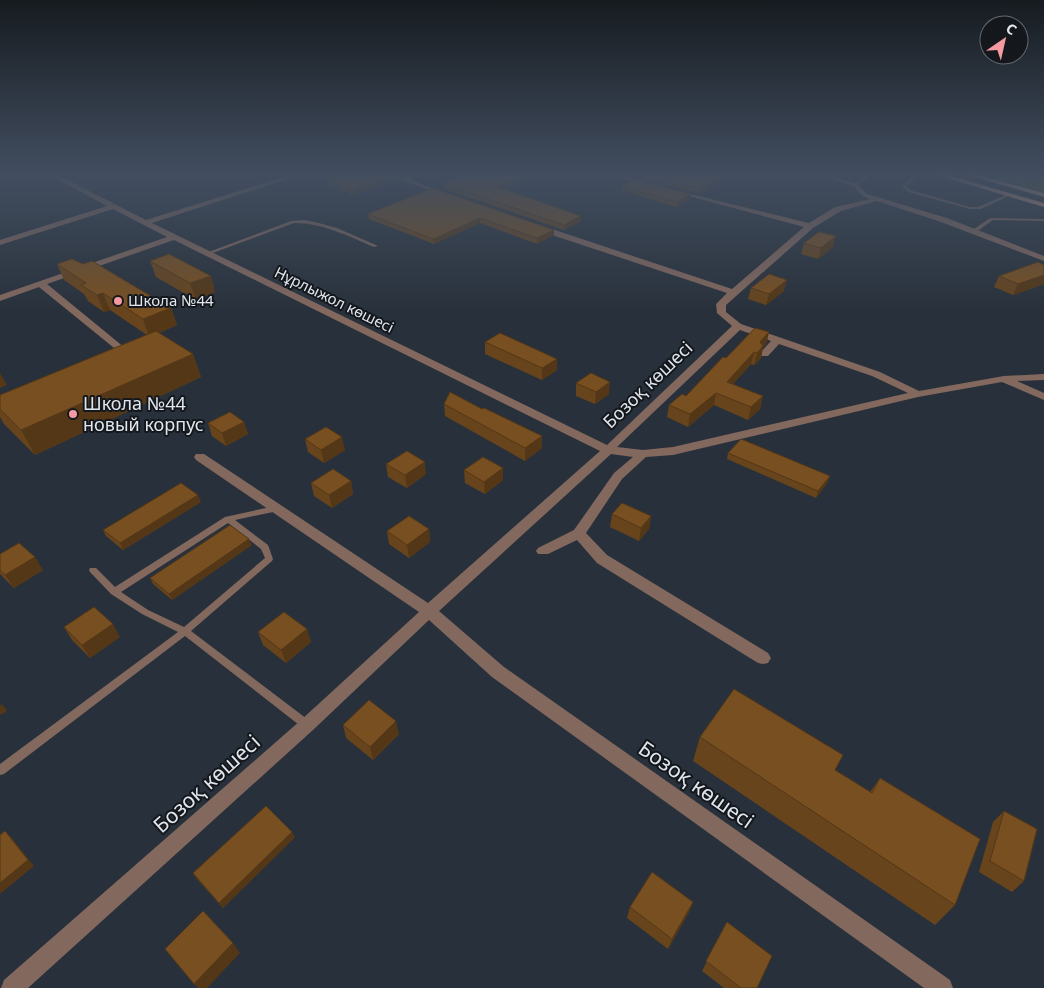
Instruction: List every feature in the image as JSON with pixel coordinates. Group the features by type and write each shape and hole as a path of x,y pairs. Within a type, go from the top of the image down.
{"street":[{"path":"0,243 74,219"},
{"name":"Нұрлыжол көшесі","path":"141,219 608,450 643,454 673,451 918,394 1004,380 1044,376"},
{"path":"147,222 156,219"},
{"path":"783,219 810,226"},
{"path":"821,219 732,292 721,304 722,314 738,326 776,341 876,374 918,394"},
{"path":"935,219 1044,259"},
{"path":"531,225 732,292"},
{"path":"0,298 174,237"},
{"path":"41,284 122,350"},
{"name":"Бозоқ көшесі","path":"12,988 307,725 429,611 608,450 738,326"},
{"path":"764,354 776,341"},
{"path":"1004,380 1044,397"},
{"path":"543,551 579,533 618,476 643,454"},
{"name":"Бозоқ көшесі","path":"200,457 275,510 429,611 498,672 942,988"},
{"path":"579,533 602,559 763,658"}],"lane":[{"path":"973,232 992,219"},
{"path":"998,219 1044,220"},
{"path":"208,253 293,222 305,221 316,222 376,246"},
{"path":"114,592 228,519 275,510"},
{"path":"0,770 185,631 268,559 266,547 228,519"},
{"path":"93,570 114,592 145,612 185,631 307,725"}],"building":[{"path":"381,219 478,219 433,239"},
{"path":"483,219 523,219 554,230 537,238"},
{"path":"547,219 575,219 564,225"},
{"path":"819,232 836,236 821,248 804,243"},
{"path":"169,254 211,276 190,283 150,261"},
{"path":"72,259 83,264 92,261 171,308 143,319 103,293 97,295 81,285 86,283 57,264"},
{"path":"1038,262 1044,265 1044,275 1018,284 999,276"},
{"path":"769,274 787,280 769,294 751,288"},
{"path":"755,328 769,332 760,342 763,346 757,353 754,352 727,382 763,396 751,407 716,393 690,414 669,405 682,394 686,396 723,357 726,358"},
{"path":"156,331 193,354 21,430 0,409 0,395"},
{"path":"500,333 557,359 542,368 485,342"},
{"path":"591,373 610,382 596,392 576,383"},
{"path":"450,392 482,409 484,408 542,436 525,448 444,404"},
{"path":"230,412 244,422 222,433 208,423"},
{"path":"326,427 342,437 321,450 305,439"},
{"path":"741,439 830,476 818,491 728,453"},
{"path":"407,451 425,462 405,475 386,464"},
{"path":"483,457 503,468 484,482 464,470"},
{"path":"333,469 351,481 329,495 311,483"},
{"path":"181,483 198,495 120,543 103,530"},
{"path":"622,503 651,516 641,528 612,514"},
{"path":"409,516 429,529 407,545 387,531"},
{"path":"230,525 249,539 169,594 150,578"},
{"path":"19,543 35,557 5,575 0,570 0,554"},
{"path":"94,607 113,624 82,645 64,627"},
{"path":"284,612 307,629 281,650 258,632"},
{"path":"734,689 843,755 835,770 872,793 880,778 980,839 955,905 700,737"},
{"path":"369,700 396,721 370,747 343,725"},
{"path":"266,806 292,832 219,903 193,873"},
{"path":"1004,811 1037,829 1024,881 990,861"},
{"path":"5,831 28,860 0,883 0,835"},
{"path":"652,872 693,902 672,939 630,907"},
{"path":"203,911 233,943 194,984 165,949"},
{"path":"727,922 772,956 757,988 741,988 706,961"}],"place":[{"name":"Школа №44","path":"118,301"},
{"name":"Школа №44 новый корпус","path":"73,414"}]}
